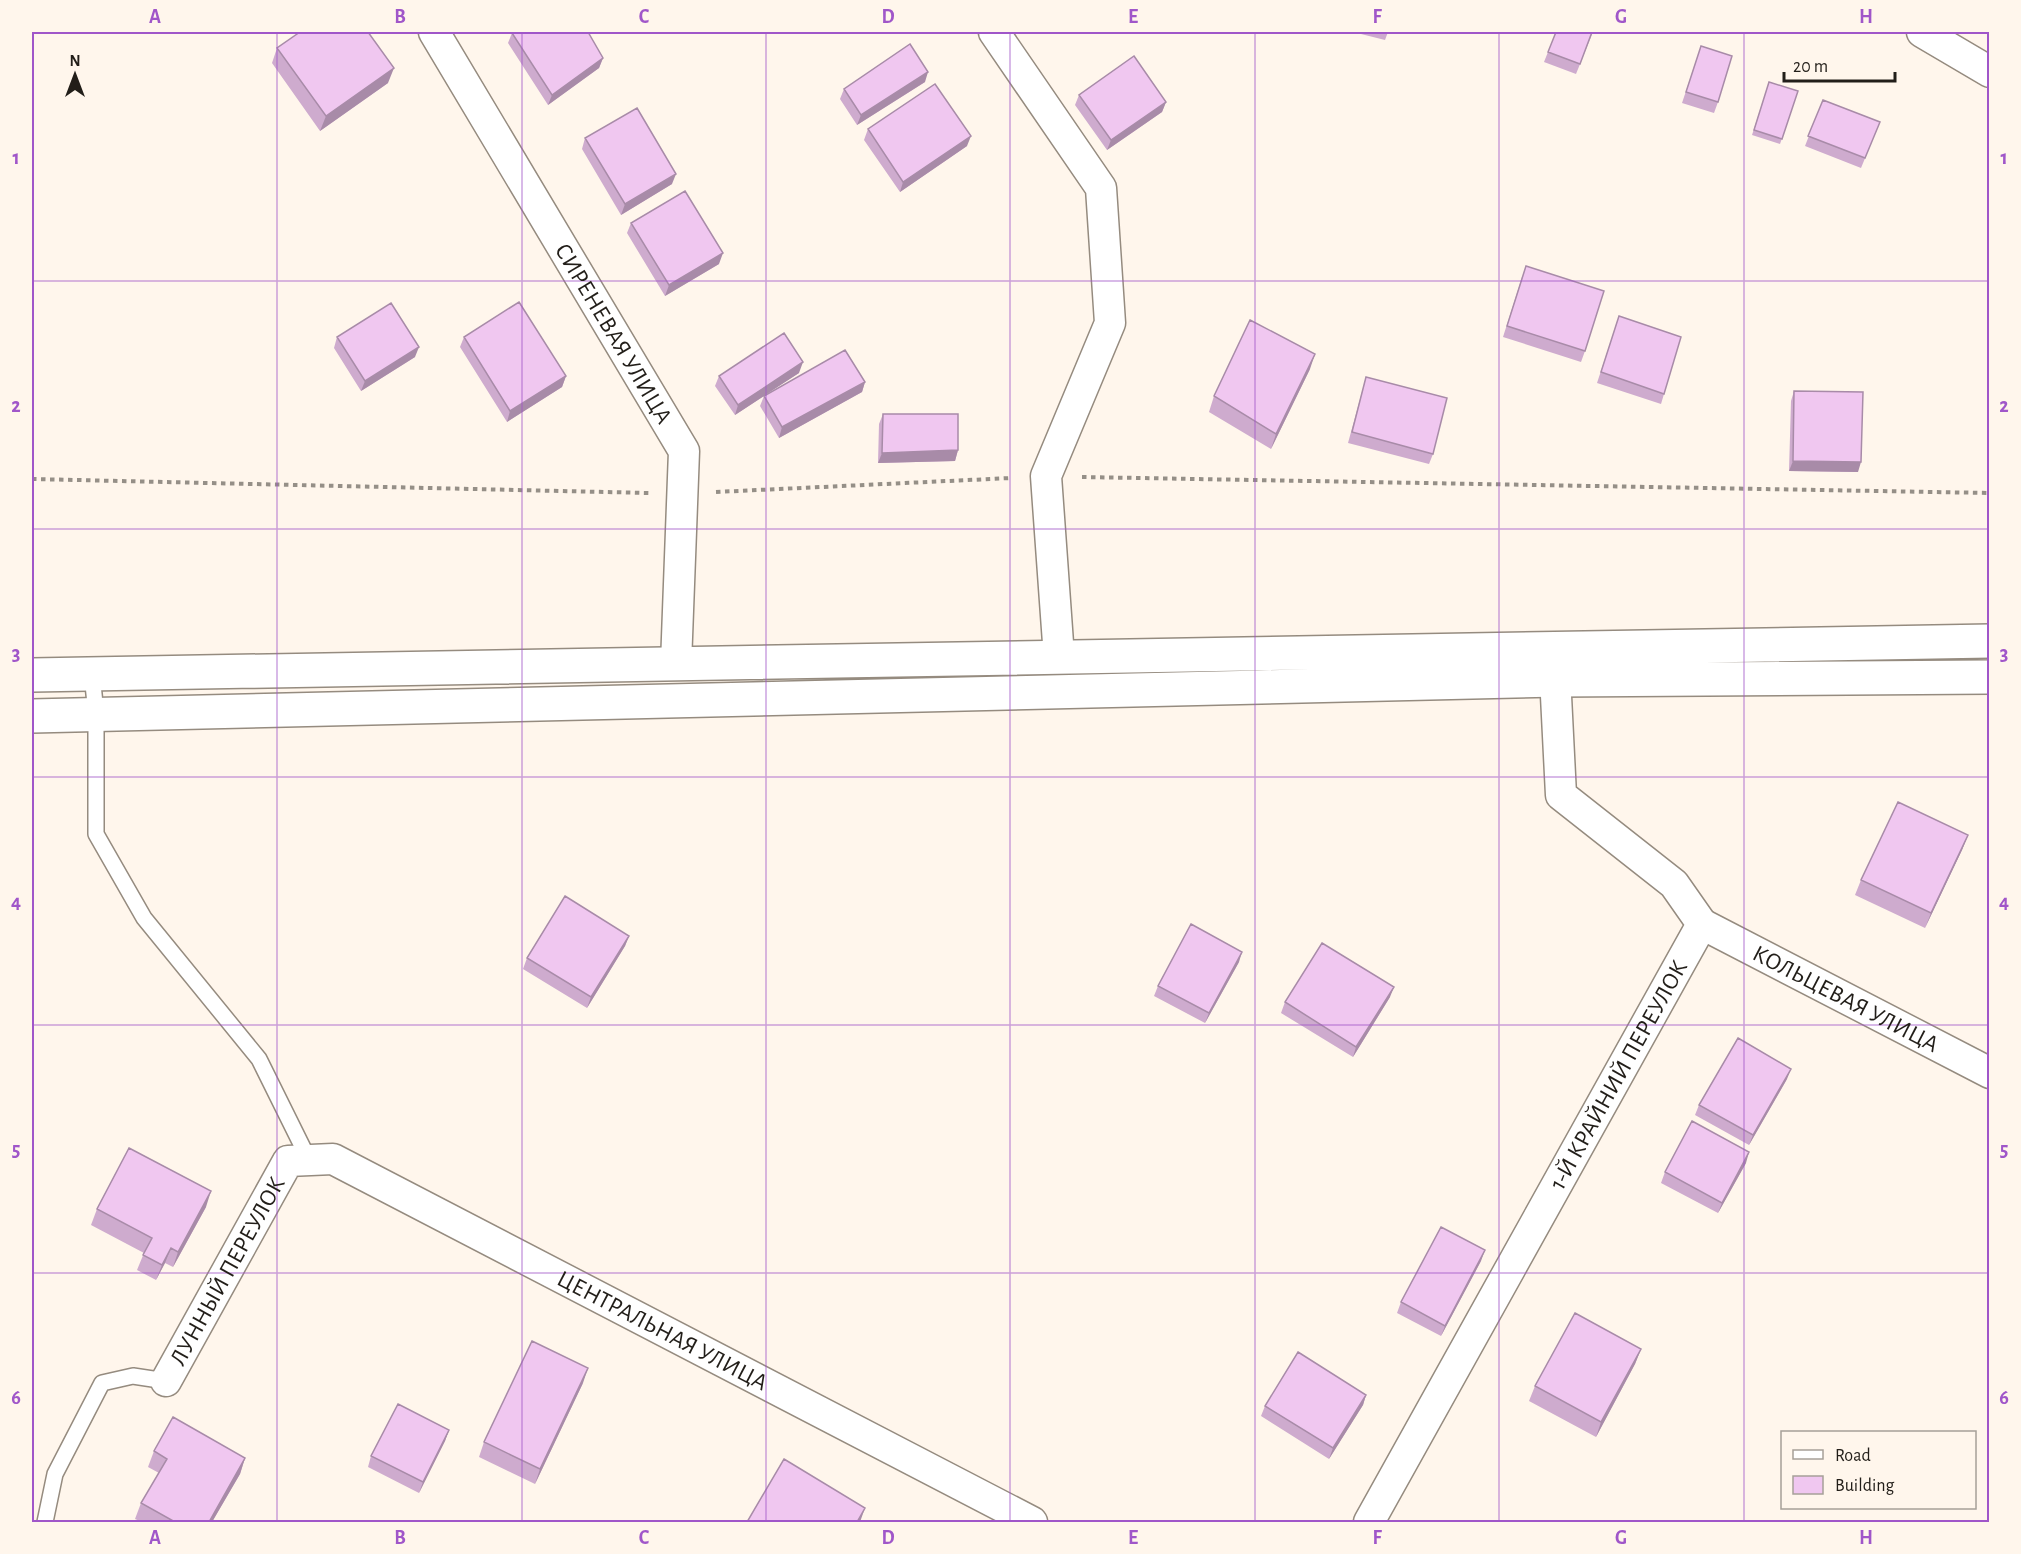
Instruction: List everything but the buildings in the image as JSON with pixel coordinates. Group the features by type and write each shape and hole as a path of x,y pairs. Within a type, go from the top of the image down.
{"main road":[{"path":"32,716 1555,664 1989,641"},
{"path":"32,675 1059,657 1555,664 1989,677"}],"street":[{"name":"СИРЕНЕВАЯ УЛИЦА","path":"434,32 684,451 676,664"},
{"path":"994,32 1101,188 1110,323 1046,476 1059,657"},
{"path":"1922,32 1989,72"},
{"path":"1555,664 1560,795 1674,884 1702,924"},
{"name":"КОЛЬЦЕВАЯ УЛИЦА","path":"1702,924 1989,1073"},
{"name":"1-Й КРАЙНИЙ ПЕРЕУЛОК","path":"1369,1522 1702,924"},
{"name":"ЦЕНТРАЛЬНАЯ УЛИЦА","path":"298,1160 333,1159 1032,1522"},
{"name":"ЛУННЫЙ ПЕРЕУЛОК","path":"166,1381 298,1160"}],"lane":[{"path":"92,674 96,714 96,834 144,918 259,1059 298,1160"},
{"path":"45,1522 55,1474 102,1383 133,1376 166,1381"}]}
